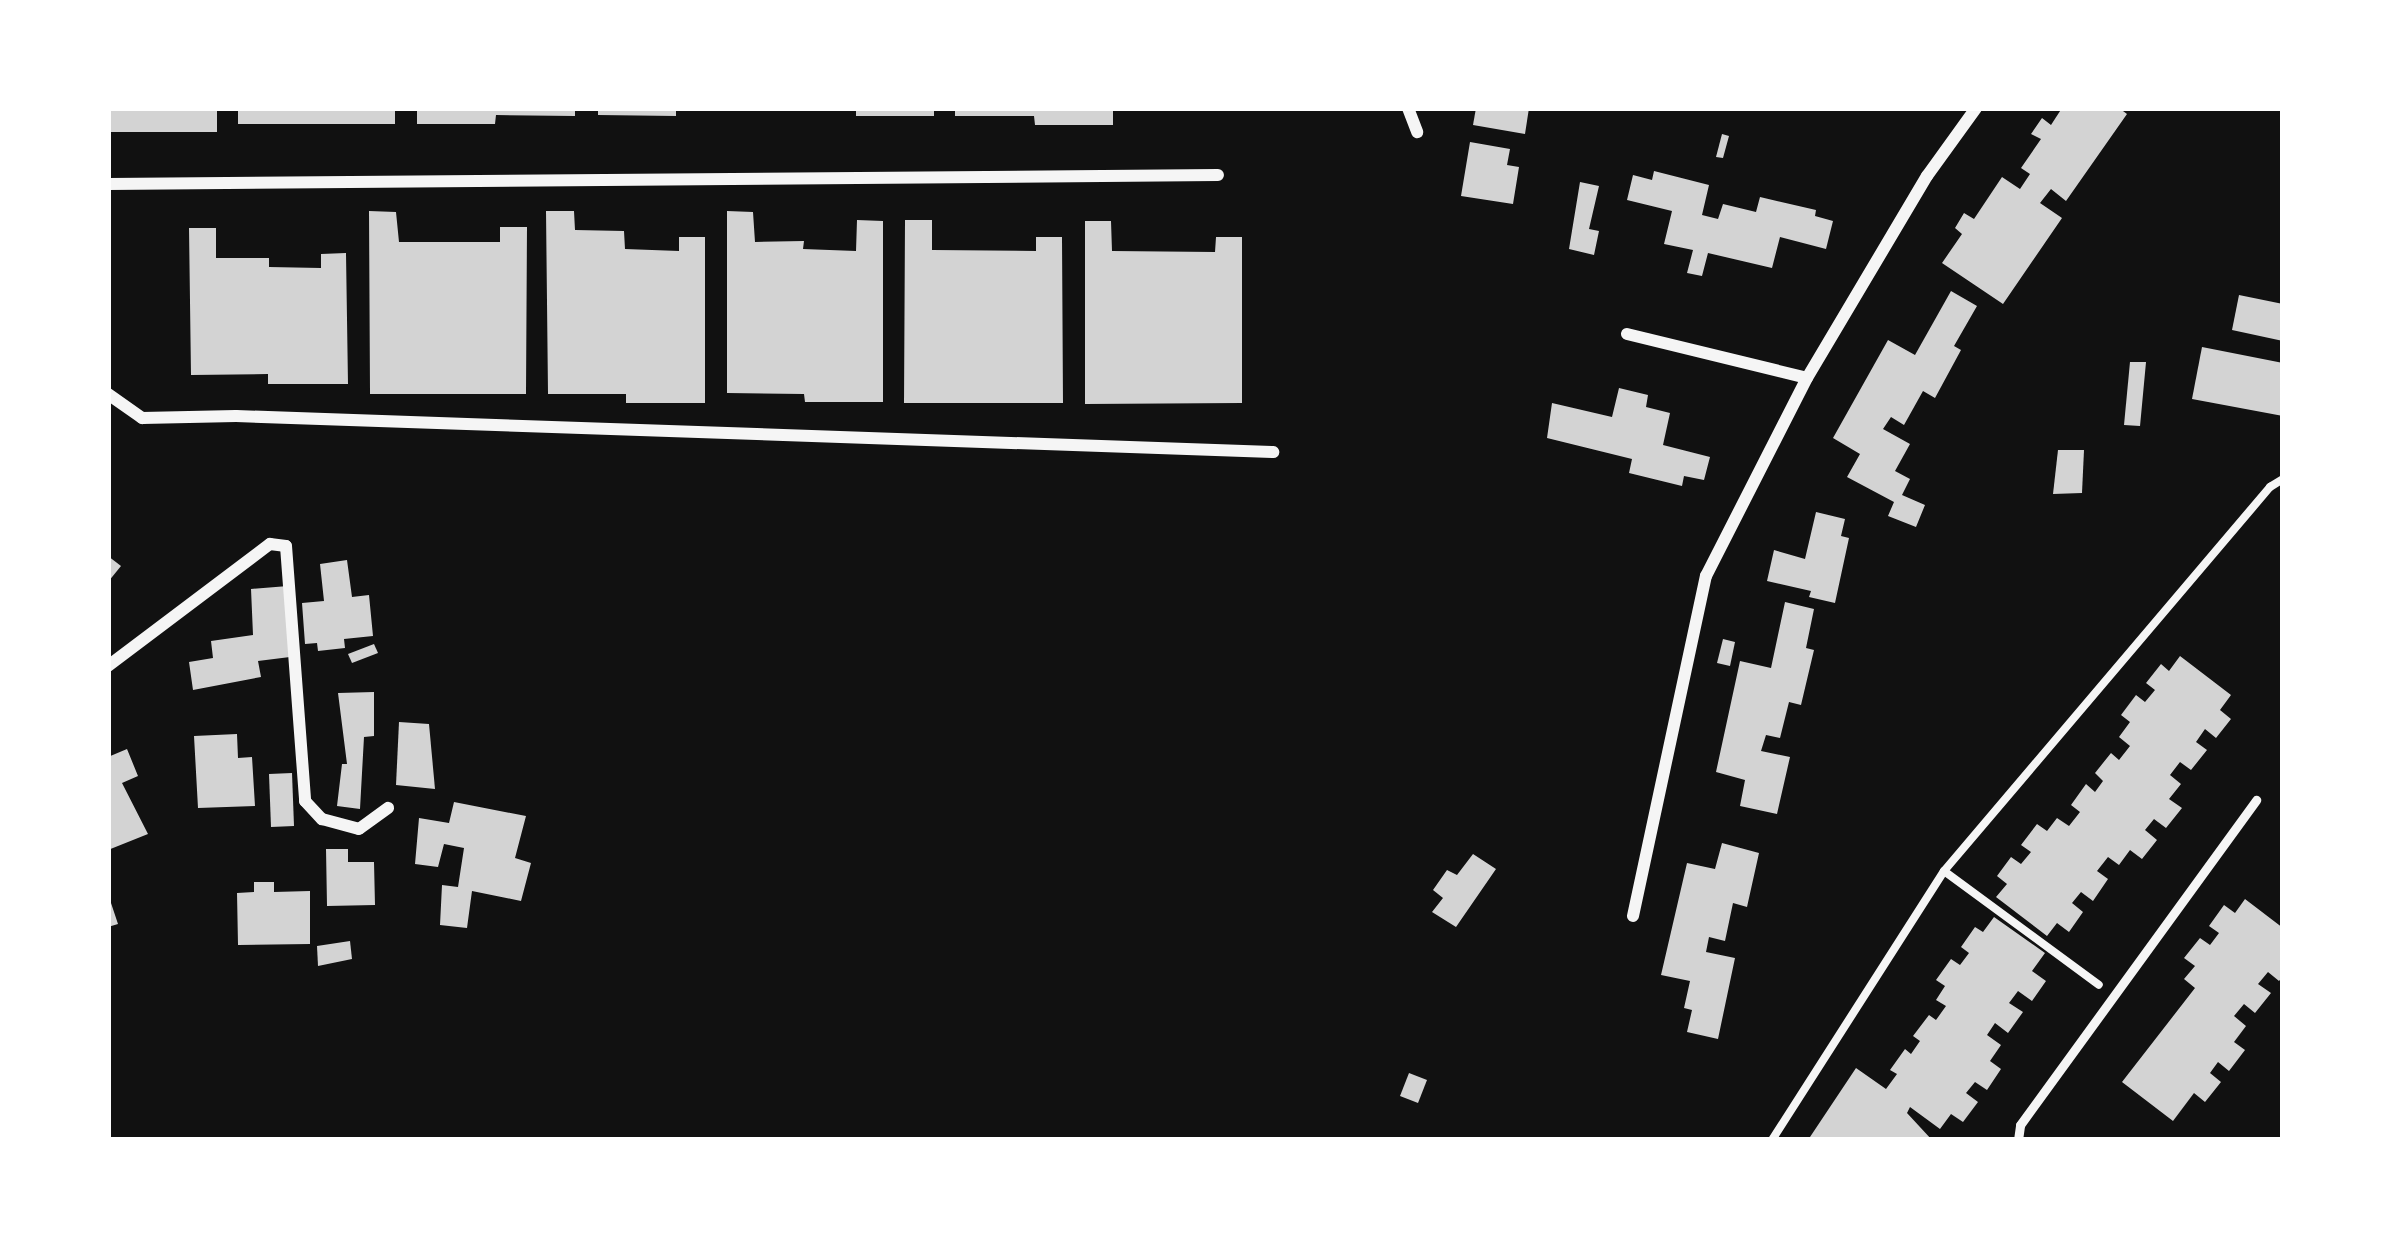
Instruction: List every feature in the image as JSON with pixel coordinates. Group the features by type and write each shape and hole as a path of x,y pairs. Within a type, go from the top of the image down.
{"street":[{"path":"1408,108 1417,132"},
{"path":"1633,916 1706,576 1807,378 1927,176 1976,108"},
{"path":"108,184 1218,175"},
{"path":"1627,334 1807,378"},
{"path":"108,394 142,418 236,416 1273,452"},
{"path":"108,667 270,544 286,546 305,801 322,819 359,829 388,808"}],"lane":[{"path":"2018,1140 2020,1125 2256,800"}],"path":[{"path":"1772,1140 1944,871 2270,487 2283,479"},
{"path":"1944,871 2114,996"}],"building":[{"path":"108,108 217,108 217,132 108,132"},
{"path":"238,108 395,108 395,124 238,124"},
{"path":"417,108 575,108 575,116 496,115 495,124 417,124"},
{"path":"598,108 676,108 676,116 598,115"},
{"path":"856,108 934,108 934,116 856,116"},
{"path":"955,108 1113,108 1113,125 1035,125 1034,116 955,116"},
{"path":"1476,108 1529,108 1525,134 1473,125"},
{"path":"2062,108 2119,108 2127,114 2066,201 2051,189 2040,203 2062,218 2003,304 1942,263 1962,234 1955,228 1964,213 1974,219 2002,177 2020,189 2030,174 2021,168 2041,139 2031,134 2042,118 2051,125"},
{"path":"1722,134 1729,136 1723,158 1716,157"},
{"path":"1470,142 1510,149 1507,165 1519,167 1513,204 1461,196"},
{"path":"1654,171 1709,185 1702,215 1718,219 1723,204 1756,212 1760,197 1816,210 1815,216 1833,221 1826,249 1780,237 1772,268 1708,253 1702,276 1687,273 1693,250 1664,244 1672,211 1627,200 1633,175 1652,180"},
{"path":"1580,182 1599,186 1589,229 1599,231 1594,255 1569,249"},
{"path":"369,211 396,212 399,242 500,242 500,227 527,227 526,394 370,394"},
{"path":"546,211 574,211 575,230 624,231 625,249 679,251 679,237 705,237 705,403 626,403 626,394 548,394"},
{"path":"727,211 753,212 755,242 804,241 803,249 856,251 857,220 883,221 883,402 805,402 804,394 727,393"},
{"path":"905,220 932,220 932,250 1036,251 1036,237 1062,237 1063,403 904,403"},
{"path":"1085,221 1111,221 1112,251 1215,252 1216,237 1242,237 1242,403 1085,404"},
{"path":"189,228 216,228 216,258 269,258 269,267 321,268 321,254 346,253 348,384 268,384 268,374 191,375"},
{"path":"1951,291 1977,306 1954,346 1961,350 1935,398 1923,391 1904,425 1891,417 1883,429 1910,444 1895,471 1910,479 1902,495 1925,505 1916,527 1888,516 1894,502 1847,477 1860,454 1833,438 1888,340 1915,355"},
{"path":"2239,295 2283,304 2283,341 2232,330"},
{"path":"2202,347 2283,363 2283,416 2192,399"},
{"path":"2130,362 2146,362 2140,426 2124,425"},
{"path":"1619,388 1648,395 1646,407 1670,413 1663,445 1710,457 1704,480 1684,476 1682,486 1629,473 1632,459 1547,438 1552,403 1612,417"},
{"path":"2058,450 2084,450 2082,493 2053,494"},
{"path":"1816,512 1845,519 1841,536 1849,538 1835,603 1809,597 1811,591 1767,581 1774,550 1805,559"},
{"path":"108,556 121,566 108,582"},
{"path":"347,560 352,597 369,595 373,636 344,639 345,648 318,651 317,643 305,644 302,603 324,601 320,564"},
{"path":"288,586 290,657 258,661 261,677 193,690 189,662 213,658 211,641 253,635 251,589"},
{"path":"1785,602 1814,609 1806,648 1814,650 1801,705 1789,702 1780,738 1766,735 1761,751 1790,757 1777,814 1740,806 1745,780 1716,772 1740,661 1771,668"},
{"path":"1723,639 1735,642 1730,666 1717,663"},
{"path":"374,644 378,653 352,663 348,654"},
{"path":"2180,656 2231,695 2220,710 2231,719 2216,738 2205,729 2196,742 2207,750 2191,770 2180,762 2170,775 2181,784 2169,799 2182,808 2166,828 2154,819 2145,830 2157,840 2142,859 2130,850 2119,865 2108,857 2097,871 2108,879 2093,901 2081,892 2072,903 2083,912 2069,932 2057,923 2047,936 1996,897 2007,884 1997,876 2011,857 2021,864 2031,852 2021,845 2037,824 2047,831 2057,818 2069,826 2080,812 2071,805 2086,784 2095,792 2103,781 2095,773 2111,753 2119,760 2130,746 2119,737 2130,722 2121,715 2136,695 2145,702 2155,690 2146,683 2161,664 2169,671"},
{"path":"374,692 374,736 364,737 360,809 337,806 342,764 347,764 338,693"},
{"path":"399,722 429,724 435,789 396,785"},
{"path":"237,734 238,758 252,757 255,806 198,808 194,736"},
{"path":"127,749 138,776 122,783 148,834 108,850 108,757"},
{"path":"292,773 294,826 271,827 269,774"},
{"path":"454,802 526,816 515,858 531,863 521,901 472,891 467,928 440,925 442,885 458,887 464,848 444,844 438,867 415,864 419,818 449,823"},
{"path":"1722,843 1759,853 1747,907 1733,903 1725,941 1709,937 1706,952 1735,958 1718,1039 1687,1032 1692,1010 1684,1008 1690,981 1661,975 1687,863 1715,869"},
{"path":"326,849 348,849 348,862 374,862 375,905 327,906"},
{"path":"1473,854 1496,869 1456,927 1432,912 1443,898 1433,890 1447,870 1457,875"},
{"path":"254,882 274,882 274,892 310,891 310,944 238,945 237,893 254,892"},
{"path":"108,894 118,924 108,927"},
{"path":"2245,899 2283,928 2283,976 2279,981 2268,972 2258,984 2271,993 2255,1013 2244,1004 2234,1016 2246,1026 2234,1042 2245,1050 2229,1071 2218,1062 2210,1073 2221,1082 2205,1102 2194,1093 2173,1121 2122,1082 2195,988 2184,979 2195,966 2184,958 2200,938 2210,945 2219,933 2209,926 2224,905 2235,913"},
{"path":"1994,917 2045,953 2032,971 2046,981 2032,1001 2018,991 2009,1003 2023,1012 2008,1033 1995,1023 1987,1035 2001,1045 1990,1061 2001,1069 1987,1090 1975,1082 1966,1093 1978,1102 1963,1122 1951,1114 1940,1129 1910,1107 1907,1113 1932,1140 1808,1140 1856,1068 1886,1089 1897,1074 1890,1070 1905,1049 1911,1054 1920,1041 1913,1036 1929,1015 1936,1020 1946,1006 1936,1000 1945,986 1936,980 1951,959 1960,965 1969,953 1961,947 1975,927 1983,932"},
{"path":"350,941 352,959 318,966 317,946"},
{"path":"1409,1073 1427,1080 1418,1103 1400,1096"}]}
